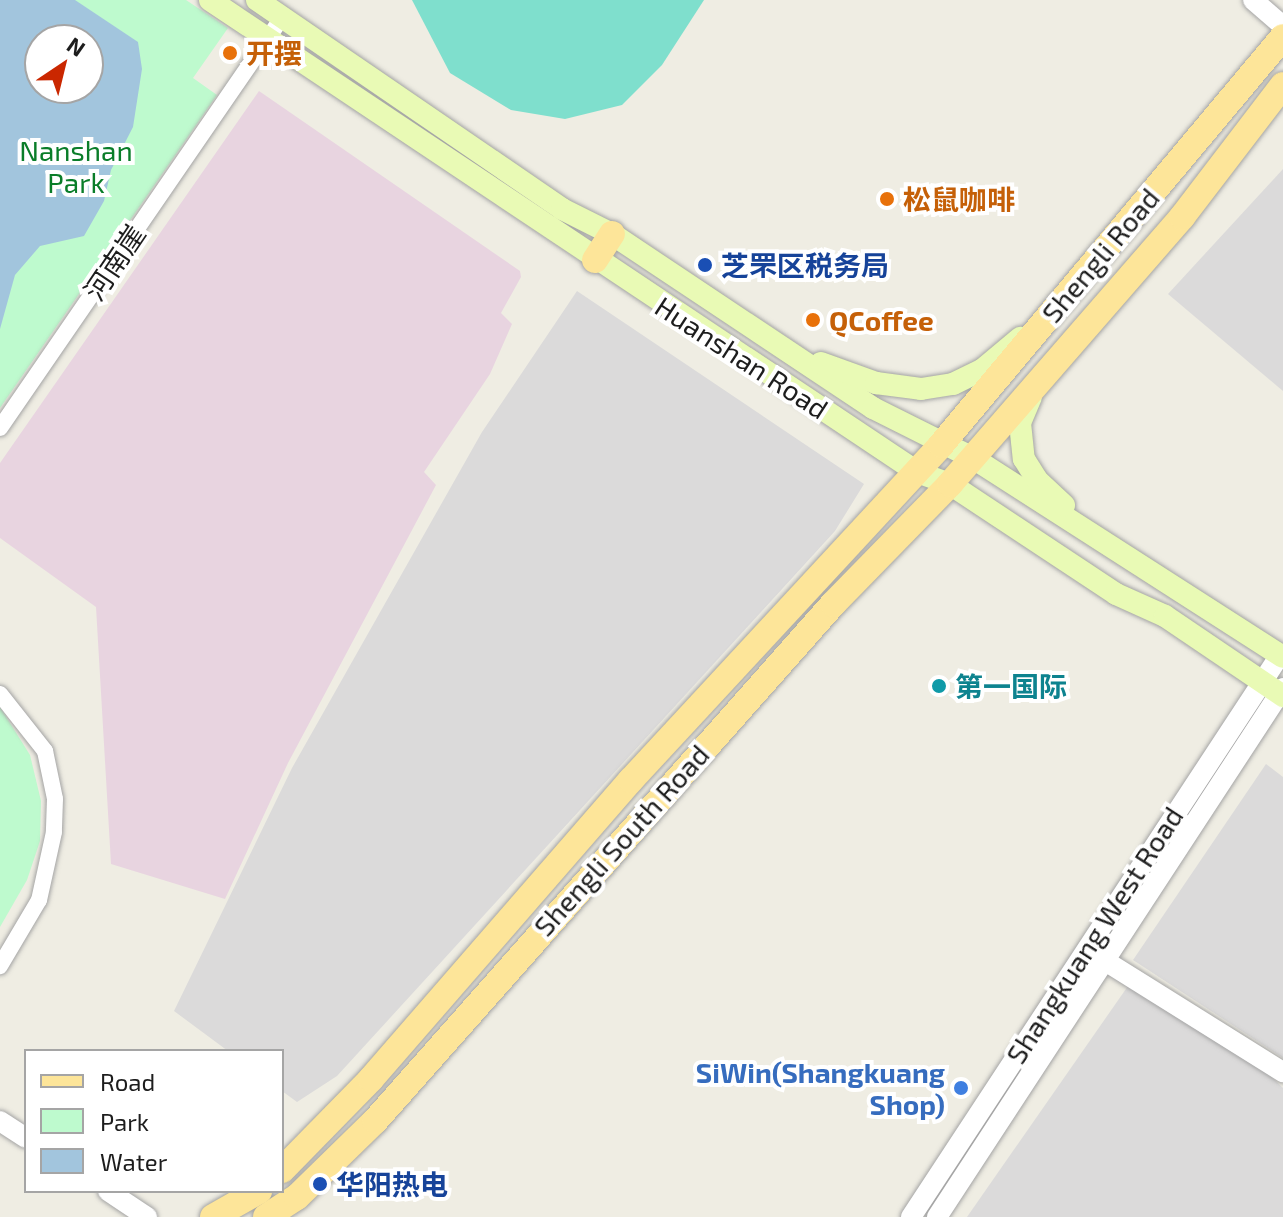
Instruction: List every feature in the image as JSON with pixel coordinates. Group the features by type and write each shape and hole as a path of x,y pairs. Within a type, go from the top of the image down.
{"main road":[{"name":"Huanshan Road","path":"210,0 595,260 917,472 950,484 1116,594 1165,616 1276,690"},
{"name":"Huanshan Road","path":"257,0 562,209 612,234 873,408 941,445 973,458 1118,554 1282,656"},
{"name":"Shengli Road","path":"917,472 1283,37"},
{"name":"Shengli Road","path":"973,458 1182,217 1283,85"},
{"path":"595,260 612,234"},
{"path":"766,336 876,383 921,389 953,384 982,370 1052,313"},
{"path":"1042,378 1020,423 1024,459 1037,480 1118,554"},
{"name":"Shengli South Road","path":"266,1217 297,1197 375,1121 823,615 973,458"},
{"name":"Shengli South Road","path":"284,1168 352,1100 631,780 917,472"},
{"path":"213,1217 255,1193"}],"street":[{"path":"1253,0 1283,26"},
{"name":"河南崖","path":"0,428 283,17"},
{"name":"Shangkuang West Road","path":"937,1217 1276,690 1282,656"},
{"name":"Shangkuang West Road","path":"911,1217 1083,948 1276,690"},
{"path":"0,694 45,751 55,799 54,832 39,900 0,966"},
{"path":"1083,948 1283,1072"},
{"path":"0,1121 24,1137"},
{"path":"111,1193 147,1217"}],"shaded area":[{"path":"412,0 704,0 662,65 622,105 565,119 511,110 450,73"},
{"path":"259,91 520,271 521,277 501,313 512,324 490,374 424,472 436,485 288,763 225,899 111,864 96,607 0,538 0,463"},
{"path":"1283,169 1283,391 1168,294"},
{"path":"577,291 864,484 835,531 337,1076 297,1102 284,1092 284,1049 225,1049 174,1011 292,768 482,432"},
{"path":"1266,764 1283,777 1283,1058 1133,960"},
{"path":"1128,986 1262,1068 1283,1088 1283,1217 967,1217"}],"green space":[{"name":"Nanshan Park","path":"0,0 186,0 228,28 193,78 217,95 0,408"},
{"path":"0,707 30,755 41,801 40,841 27,880 0,927"}],"water":[{"path":"0,0 75,0 138,42 142,69 133,127 111,170 104,201 84,236 40,246 15,275 0,329"}],"place":[{"name":"开摆","path":"230,53"},
{"name":"松鼠咖啡","path":"887,199"},
{"name":"芝罘区税务局","path":"705,265"},
{"name":"QCoffee","path":"813,320"},
{"name":"第一国际","path":"939,686"},
{"name":"SiWin(Shangkuang Shop)","path":"961,1088"},
{"name":"华阳热电","path":"320,1184"}]}
